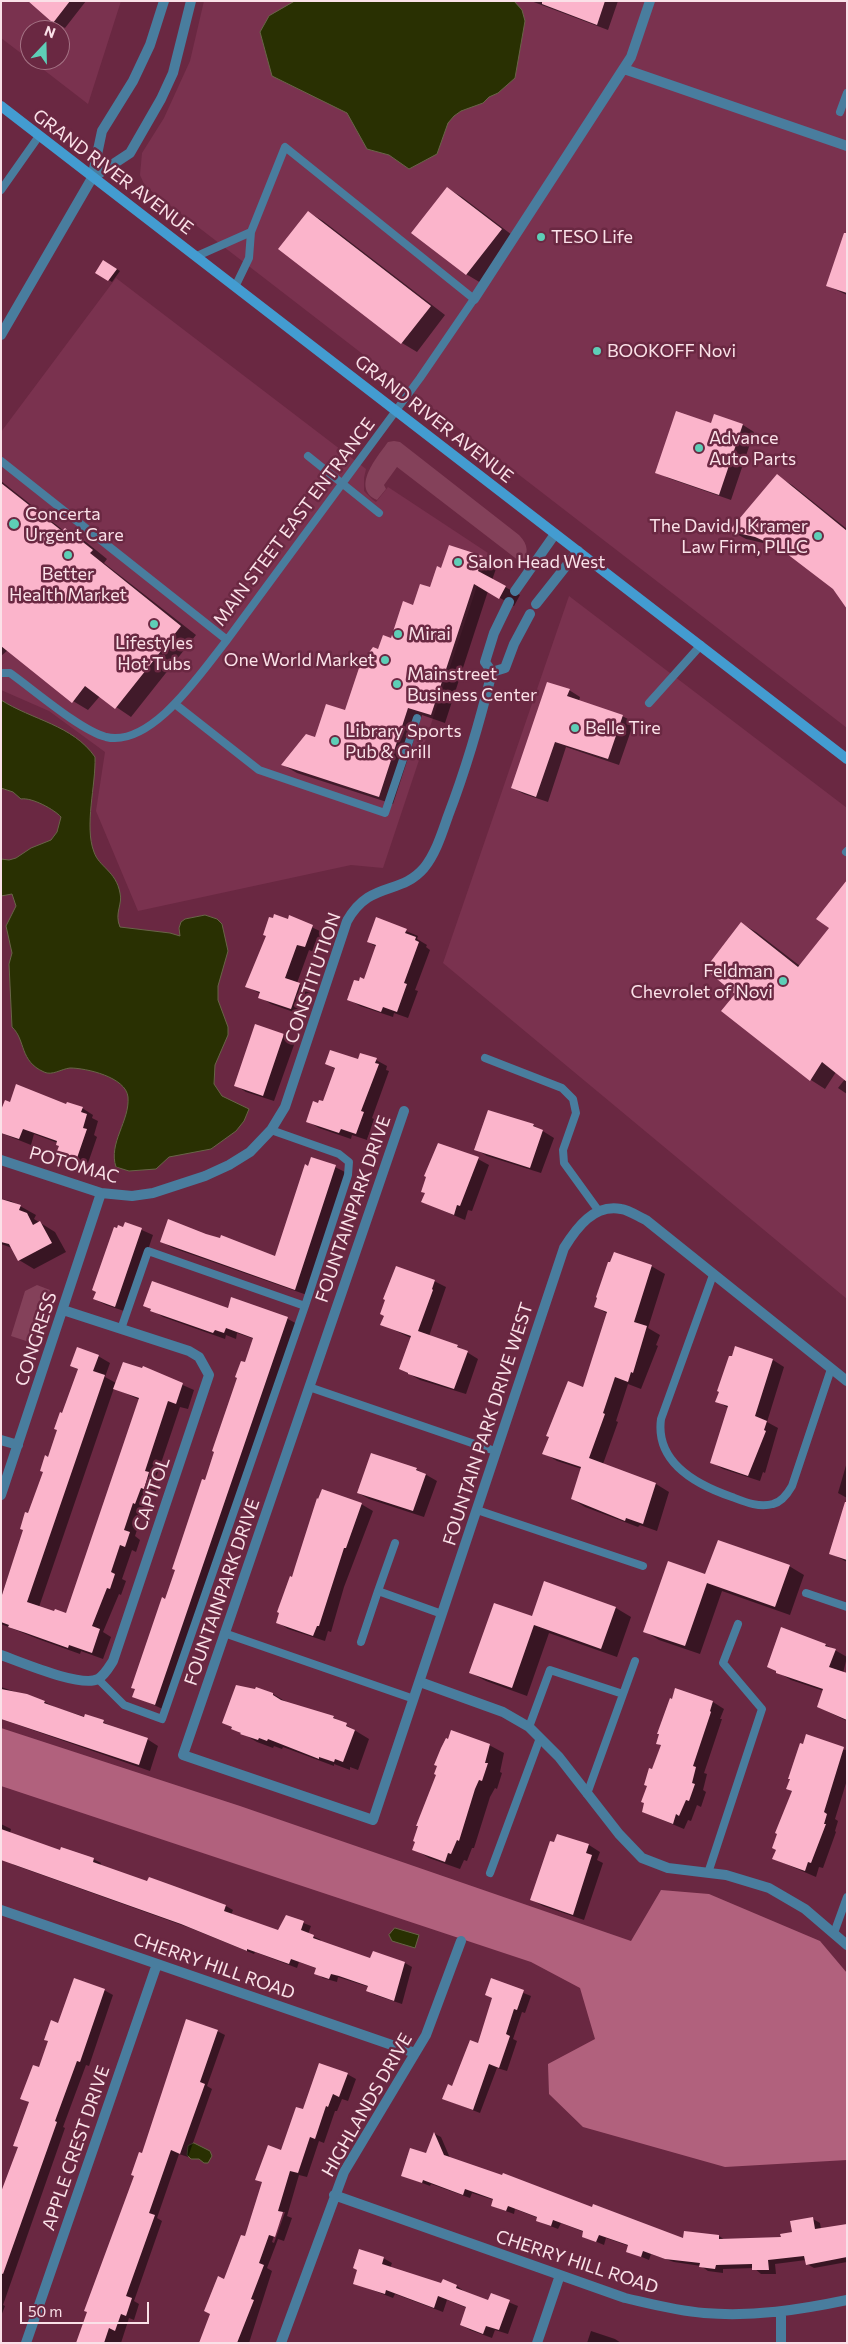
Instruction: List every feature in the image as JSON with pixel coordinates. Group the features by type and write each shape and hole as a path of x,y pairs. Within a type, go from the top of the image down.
{"main road":[{"name":"GRAND RIVER AVENUE","path":"1,106 847,759"}],"street":[{"path":"1,335 92,178 102,131 134,81 152,38 164,1"},
{"path":"92,178 130,153 161,99 173,73 191,1"},
{"path":"474,300 624,69 631,57 650,1"},
{"path":"624,69 847,146"},
{"path":"515,591 555,534"},
{"path":"536,604 578,551"},
{"name":"CONSTITUTION","path":"271,1130 285,1107 347,920 354,907 372,894 401,884 414,876 424,867 431,856 467,767 492,672 485,662 489,647 509,602"},
{"path":"492,672 505,668 517,638 530,614"},
{"name":"FOUNTAINPARK DRIVE","path":"404,1111 183,1755 373,1820 420,1682"},
{"name":"POTOMAC","path":"1,1160 102,1193 132,1196 153,1193 205,1176 229,1165 250,1152 271,1130"},
{"name":"CONGRESS","path":"1,1495 102,1193"},
{"path":"598,1210 621,1209 646,1220 847,1381"},
{"name":"FOUNTAIN PARK DRIVE WEST","path":"420,1682 495,1451 564,1248 575,1230 598,1210"},
{"name":"CAPITOL","path":"63,1310 189,1352 199,1357 208,1375 113,1661 105,1674 98,1679"},
{"path":"1,1440 18,1445"},
{"path":"1,1655 80,1682 98,1679"},
{"path":"420,1682 503,1712 529,1727 559,1757 619,1834 642,1858 668,1868 748,1881 776,1891 805,1909 847,1945"},
{"name":"CHERRY HILL ROAD","path":"1,1910 415,2053"},
{"name":"HIGHLANDS DRIVE","path":"281,2343 334,2195 355,2151 429,2029 460,1940"},
{"name":"APPLE CREST DRIVE","path":"26,2343 157,1964"},
{"name":"CHERRY HILL ROAD","path":"334,2195 625,2298 676,2310 730,2315 780,2312 847,2300"},
{"path":"537,2343 560,2276"},
{"path":"780,2312 781,2343"}],"lane":[{"path":"840,112 847,92"},
{"path":"1,190 39,136"},
{"path":"234,287 249,258 251,232 284,147 474,300"},
{"path":"197,256 251,232"},
{"name":"MAIN STEET EAST ENTRANCE","path":"1,461 227,640 396,410 474,300"},
{"path":"308,456 379,513"},
{"path":"1,666 69,716 106,736 121,738 133,735 156,721 175,704 227,640"},
{"path":"649,703 701,646"},
{"path":"1,673 10,673"},
{"path":"175,704 259,770 385,813 417,718"},
{"path":"485,1058 562,1088 573,1099 576,1113 564,1150 564,1163 598,1210"},
{"path":"98,1679 124,1705 162,1719 305,1306 350,1168 349,1162 339,1154 271,1130"},
{"path":"120,1329 148,1251 305,1306"},
{"path":"713,1274 661,1419 659,1432 661,1442 675,1465 691,1479 709,1489 749,1504 775,1504 785,1496 792,1486 831,1369"},
{"path":"309,1387 495,1451"},
{"path":"476,1510 643,1566"},
{"path":"361,1642 395,1543"},
{"path":"378,1591 442,1614"},
{"path":"806,1593 847,1607"},
{"path":"708,1873 762,1709 723,1663 738,1624"},
{"path":"224,1633 414,1699"},
{"path":"588,1794 635,1661"},
{"path":"529,1727 550,1670 623,1694"},
{"path":"490,1873 540,1738"},
{"path":"834,1933 847,1897"}],"shaded area":[{"path":"1,1 121,1 88,104 44,70 70,70 70,20 20,20 20,52 1,38"},
{"path":"204,1 847,1 847,728 145,186 140,175 142,153 164,118 190,61"},
{"path":"295,1 514,1 522,10 525,21 515,78 483,103 461,111 454,116 448,123 437,154 409,169 389,155 367,149 347,113 272,76 260,32 269,16"},
{"path":"116,278 366,469 364,491 373,500 376,502 388,487 488,553 383,868 351,865 138,911 96,811 105,752 49,711 1,690 1,432"},
{"path":"388,442 400,442 519,535 525,542 527,549 523,564 397,467 384,485 386,489 377,500 369,495 366,488 366,480 373,463"},
{"path":"569,596 847,808 847,1299 443,963"},
{"path":"1,700 64,730 86,746 95,757 90,818 91,842 96,857 115,879 118,886 121,897 118,917 120,927 180,936 179,928 181,922 185,919 205,915 217,919 222,924 228,951 218,986 218,1000 228,1027 228,1035 215,1065 214,1084 222,1096 249,1109 244,1121 236,1131 211,1149 169,1157 156,1169 129,1171 116,1167 115,1149 128,1106 126,1090 113,1079 86,1070 70,1068 53,1073 44,1072 30,1062 12,1027 9,964 12,953 6,926 16,906 12,894 1,896 1,859 9,860 16,858 31,848 51,840 57,832 61,817 43,805 31,800 21,799 13,792 1,788"},
{"path":"37,1285 50,1290 32,1343 11,1336 25,1291"},
{"path":"1,1728 240,1806 631,1941 661,1890 709,1894 820,1941 847,1973 847,2160 725,2167 583,2127 549,2094 548,2064 595,2039 580,1988 531,1962 1,1786"},
{"path":"395,1928 419,1935 415,1948 392,1941 389,1935"},
{"path":"194,2143 210,2151 212,2156 208,2163 204,2163 199,2159 191,2159 187,2155 188,2146"}],"building":[{"path":"28,1 70,1 55,20 50,20"},
{"path":"542,1 605,1 597,25 542,4"},
{"path":"447,187 502,229 466,275 411,233"},
{"path":"308,211 431,306 401,344 278,249"},
{"path":"844,233 847,233 847,293 826,286"},
{"path":"103,260 117,269 108,281 95,273"},
{"name":"Advance Auto Parts","path":"676,411 711,423 714,414 743,424 719,495 655,473"},
{"path":"777,474 847,531 847,609 833,589 778,547 755,537 729,531"},
{"path":"1,483 62,531 65,528 93,550 90,553 181,626 115,709 85,686 72,703 1,646"},
{"name":"Mainstreet Business Center","path":"449,545 483,556 478,571 506,586 499,599 474,584 431,715 408,708 379,797 281,765 306,734 315,737 326,704 345,710 360,665 373,647 378,649 383,635 391,638 403,601 413,605 420,584 430,587 437,566 441,568"},
{"name":"Belle Tire","path":"547,682 570,689 567,696 623,715 608,759 555,742 536,797 511,788"},
{"name":"Feldman Chevrolet of Novi","path":"847,880 847,1082 822,1062 810,1081 721,1011 735,994 705,969 741,922 798,967 829,928 816,919"},
{"path":"274,914 288,919 289,915 313,925 305,947 297,945 285,978 300,983 291,1009 258,998 260,992 245,987 266,936 263,935 269,917 273,918"},
{"path":"376,917 407,929 405,933 416,937 415,940 419,942 404,983 407,984 397,1012 383,1007 381,1012 347,1000 354,980 359,981 360,977 364,979 376,945 367,942"},
{"path":"255,1024 284,1034 263,1096 234,1086"},
{"path":"330,1050 358,1059 360,1053 377,1058 375,1063 379,1064 361,1111 364,1112 356,1134 341,1129 339,1133 306,1122 313,1101 318,1103 319,1100 323,1101 335,1068 325,1064"},
{"path":"16,1084 66,1104 67,1102 83,1107 81,1112 87,1114 83,1128 87,1129 77,1158 57,1151 59,1146 56,1145 57,1141 23,1129 19,1139 1,1133 1,1110 5,1100 10,1102"},
{"path":"488,1110 534,1124 533,1126 543,1130 530,1168 474,1150"},
{"path":"438,1143 479,1157 460,1206 457,1205 454,1215 421,1202 425,1193 421,1192 426,1177 424,1176"},
{"path":"311,1157 336,1165 295,1290 160,1242 168,1219 206,1234 220,1238 221,1235 275,1256 305,1164 308,1166"},
{"path":"1,1199 21,1205 19,1210 27,1213 33,1225 40,1221 52,1243 18,1261 9,1244 1,1242"},
{"path":"125,1222 142,1228 115,1307 93,1299 96,1292 92,1290 114,1227 117,1228 118,1225 123,1227"},
{"path":"614,1252 652,1265 634,1322 647,1326 633,1373 631,1372 628,1382 615,1377 603,1413 605,1414 589,1458 656,1483 643,1524 626,1518 625,1521 571,1499 581,1467 542,1454 549,1437 546,1436 568,1381 583,1387 607,1312 594,1307 596,1297 608,1262 610,1262"},
{"path":"396,1266 435,1280 418,1331 458,1345 457,1347 468,1351 454,1389 408,1374 399,1369 411,1336 380,1325 384,1316 380,1314 385,1300 383,1299"},
{"path":"152,1281 228,1308 231,1297 288,1317 155,1705 132,1697 135,1689 131,1688 162,1597 165,1599 175,1570 172,1569 202,1479 205,1480 214,1452 212,1451 237,1378 235,1377 241,1361 245,1362 253,1338 226,1328 224,1333 215,1330 213,1333 150,1311 151,1309 143,1306"},
{"path":"735,1346 773,1359 755,1416 767,1421 764,1430 766,1431 748,1476 710,1463 728,1406 715,1402 719,1392 717,1391 729,1356 732,1356"},
{"path":"77,1347 99,1355 93,1371 105,1375 27,1602 66,1613 139,1398 113,1389 123,1362 142,1368 143,1366 183,1383 176,1404 168,1401 145,1471 149,1472 144,1489 141,1488 135,1504 133,1503 124,1530 130,1532 125,1547 120,1545 111,1572 115,1574 110,1589 107,1588 92,1626 100,1629 92,1653 69,1645 68,1648 8,1627 9,1625 1,1622 1,1598 23,1530 20,1529 25,1512 28,1513 43,1472 40,1471 45,1455 48,1457 57,1430 54,1429 78,1369 70,1366"},
{"path":"371,1453 417,1468 416,1470 426,1474 413,1511 357,1493"},
{"path":"322,1489 362,1503 346,1548 344,1548 319,1626 317,1626 313,1636 276,1623 279,1613 277,1612 290,1576 292,1577 317,1498"},
{"path":"845,1502 847,1502 847,1560 829,1554"},
{"path":"718,1540 790,1565 775,1607 707,1583 685,1646 643,1632 668,1561 705,1574"},
{"path":"544,1581 616,1607 601,1649 534,1625 512,1688 469,1673 494,1603 532,1616"},
{"path":"781,1627 836,1649 829,1667 847,1673 847,1720 817,1707 823,1689 776,1673 776,1671 767,1667"},
{"path":"236,1685 255,1689 256,1687 273,1693 273,1695 281,1700 334,1716 333,1718 347,1723 346,1726 355,1730 343,1762 335,1759 334,1762 319,1757 319,1759 268,1739 267,1741 259,1738 258,1740 240,1734 231,1729 232,1727 222,1723"},
{"path":"675,1688 713,1701 693,1766 696,1767 692,1783 695,1784 689,1801 686,1800 679,1816 676,1814 673,1824 642,1812 644,1803 641,1802 647,1786 644,1785 649,1768 652,1769 661,1745 656,1744 659,1734 657,1734"},
{"path":"1,1689 27,1694 45,1701 44,1703 84,1717 85,1714 104,1720 103,1723 148,1738 139,1765 1,1719"},
{"path":"451,1730 490,1744 485,1763 488,1763 482,1781 479,1780 475,1789 459,1841 457,1840 451,1854 448,1853 445,1862 412,1850 418,1826 416,1826 436,1775 434,1774 437,1766 434,1765"},
{"path":"806,1734 844,1747 824,1812 827,1814 824,1824 826,1824 811,1863 808,1862 805,1871 772,1859 776,1850 772,1848 777,1834 775,1833 792,1791 786,1789 790,1779 788,1779 800,1743 803,1744"},
{"path":"1,1829 60,1850 61,1847 94,1858 93,1862 147,1881 149,1877 174,1886 226,1905 224,1911 278,1930 286,1915 304,1921 301,1930 314,1935 313,1938 370,1958 373,1951 405,1962 394,2001 366,1991 368,1986 331,1974 329,1979 314,1974 316,1968 291,1959 289,1964 247,1949 247,1951 181,1924 1,1860"},
{"path":"557,1834 589,1844 586,1853 592,1855 573,1915 530,1900 550,1841 554,1842"},
{"path":"74,1978 105,1989 80,2062 77,2061 55,2121 57,2122 3,2274 1,2273 1,2192 18,2147 13,2146 29,2102 20,2099 33,2065 39,2067 48,2041 44,2040 51,2020 58,2023"},
{"path":"491,1978 524,1990 517,2010 514,2009 506,2034 510,2036 499,2068 489,2064 473,2110 442,2099 448,2084 452,2086 470,2040 478,2043 492,1998 485,1995"},
{"path":"186,2019 218,2030 200,2082 205,2084 180,2154 171,2150 149,2213 155,2215 126,2296 132,2298 126,2316 121,2314 115,2331 109,2328 104,2343 76,2343 87,2312 84,2311 134,2176 131,2175 139,2152 142,2153"},
{"path":"319,2063 348,2073 339,2097 333,2094 328,2107 326,2106 315,2139 310,2137 298,2173 290,2171 278,2211 283,2212 275,2237 269,2235 259,2263 264,2265 251,2299 254,2300 237,2343 199,2343 210,2314 204,2311 218,2276 224,2279 241,2235 245,2236 262,2182 255,2180 268,2145 281,2150 296,2107 303,2109"},
{"path":"434,2132 444,2155 502,2175 503,2173 592,2207 593,2204 683,2238 684,2231 719,2235 719,2239 781,2237 780,2234 792,2232 790,2221 813,2217 815,2229 847,2224 847,2257 806,2265 804,2256 768,2260 769,2270 752,2270 752,2264 716,2265 715,2269 699,2267 700,2263 665,2259 643,2251 641,2257 626,2252 628,2245 599,2235 596,2242 582,2237 583,2231 553,2220 551,2226 536,2221 537,2217 508,2206 506,2211 491,2206 493,2199 465,2189 463,2195 423,2180 422,2183 401,2176 410,2148 426,2153"},
{"path":"359,2249 384,2257 382,2264 441,2283 443,2279 457,2285 456,2288 488,2300 491,2293 510,2300 499,2330 486,2326 483,2334 460,2325 466,2307 438,2296 434,2308 386,2290 385,2294 353,2284 357,2270 353,2268"}],"place":[{"name":"TESO Life","path":"541,237"},
{"name":"BOOKOFF Novi","path":"597,351"},
{"name":"Advance Auto Parts","path":"699,448"},
{"name":"Concerta Urgent Care","path":"14,524"},
{"name":"The David J. Kramer Law Firm, PLLC","path":"818,536"},
{"name":"Better Health Market","path":"68,555"},
{"name":"Salon Head West","path":"458,562"},
{"name":"Lifestyles Hot Tubs","path":"154,624"},
{"name":"Mirai","path":"398,634"},
{"name":"One World Market","path":"385,660"},
{"name":"Mainstreet Business Center","path":"397,684"},
{"name":"Belle Tire","path":"575,728"},
{"name":"Library Sports Pub & Grill","path":"335,741"},
{"name":"Feldman Chevrolet of Novi","path":"783,981"}]}
